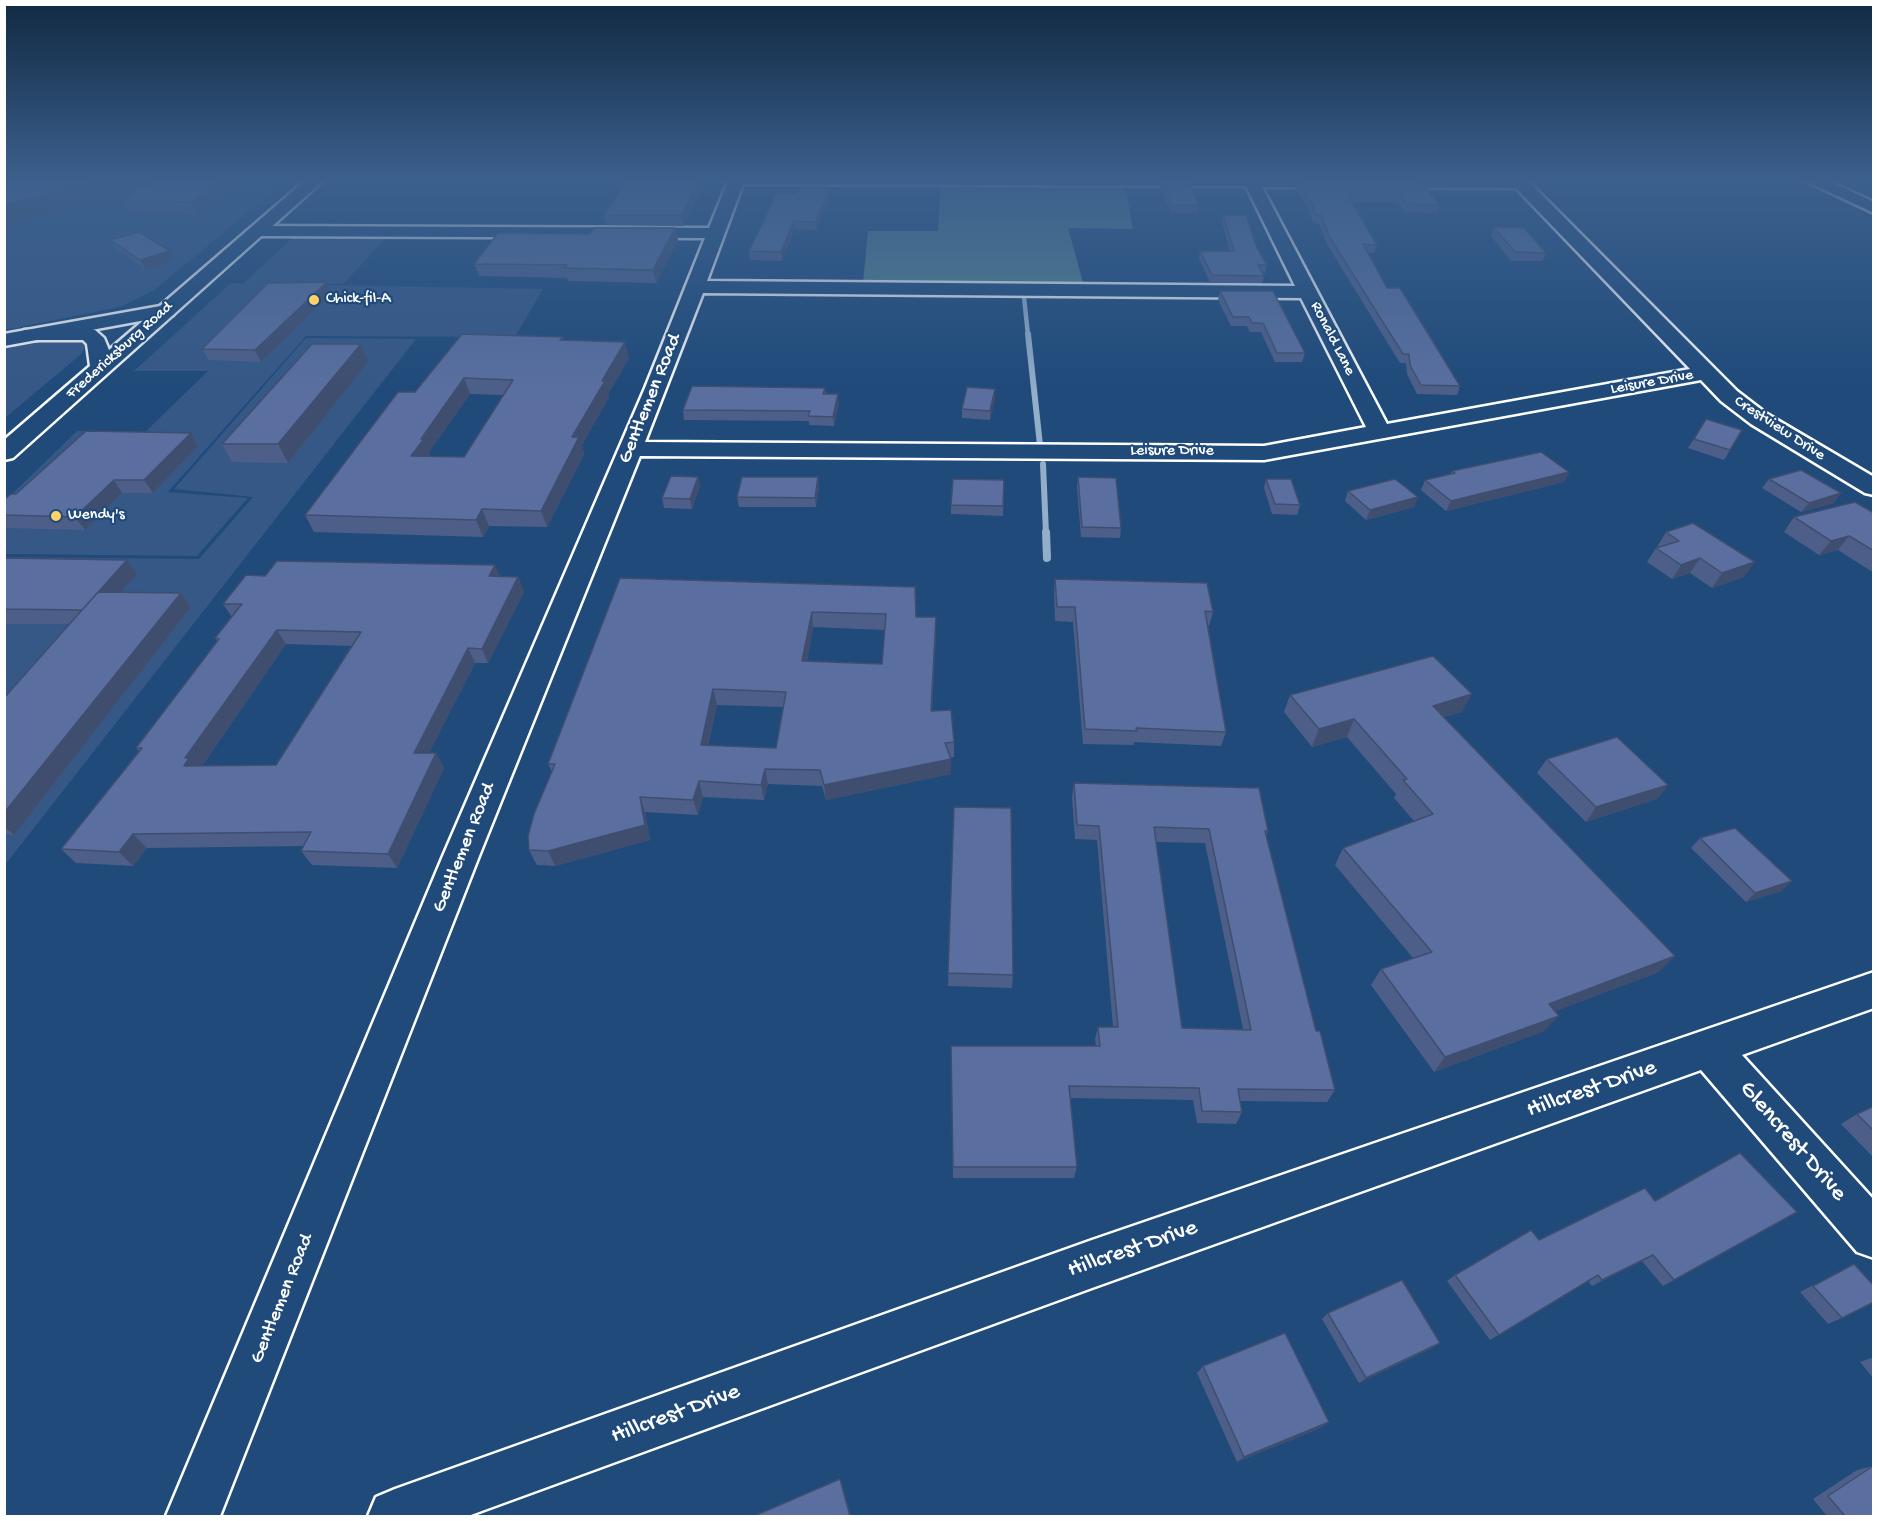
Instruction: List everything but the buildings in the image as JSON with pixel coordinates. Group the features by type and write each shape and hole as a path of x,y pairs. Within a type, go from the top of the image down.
{"street":[{"name":"Fredericksburg Road","path":"4,453 235,250"},
{"name":"Gentlemen Road","path":"194,1516 457,867 632,449 710,250"},
{"name":"Ronald Lane","path":"1286,250 1380,432"},
{"name":"Crestview Drive","path":"1585,250 1729,396 1759,419 1874,488"},
{"path":"696,287 1308,292"},
{"path":"4,340 166,311"},
{"path":"31,334 88,334 97,342 101,368"},
{"name":"Leisure Drive","path":"632,449 1264,453 1705,373"},
{"name":"Hillcrest Drive","path":"395,1516 1092,1264 1874,990"},
{"name":"Glencrest Drive","path":"1710,1049 1874,1235"}],"shaded area":[{"path":"5,250 202,250 153,291 120,307 5,330"},
{"path":"279,250 375,250 343,284 280,284 543,289 515,337 306,336 168,492 248,498 197,556 5,554 5,501 77,431 145,432 208,371 134,371 231,283 243,284"},
{"path":"306,338 416,339 5,865 5,557 199,559 253,497 174,489"},
{"path":"44,340 79,340 86,346 80,355 5,418 5,348"}],"green space":[{"path":"866,250 1074,250 1084,286 863,283"}],"waterway":[{"path":"1024,297 1028,335"},
{"path":"1028,334 1040,445"},
{"path":"1043,464 1046,534"},
{"path":"1046,532 1047,558"}],"place":[{"name":"Chick-fil-A","path":"314,300"},
{"name":"Wendy's","path":"56,516"}]}
